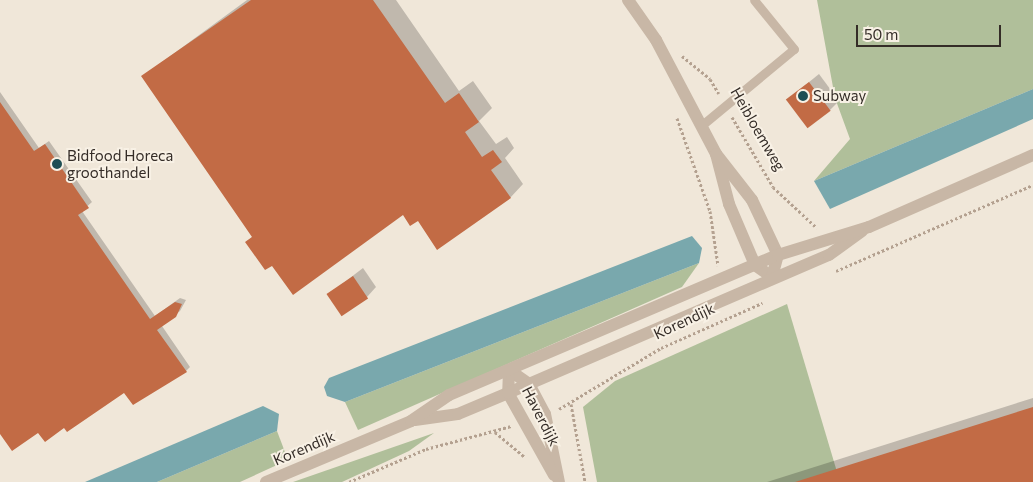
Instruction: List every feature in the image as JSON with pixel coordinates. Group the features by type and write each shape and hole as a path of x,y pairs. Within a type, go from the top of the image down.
{"street":[{"path":"628,0 656,40 716,154 729,204 755,265 772,277 778,255 752,200 716,154"},
{"name":"Korendijk","path":"266,482 410,421 449,395 723,278 822,239 869,227 1033,155"},
{"name":"Korendijk","path":"410,421 458,414 508,393 730,294 829,255 869,227"},
{"name":"Haverdijk","path":"508,370 529,384 545,414 558,482"},
{"name":"Haverdijk","path":"508,370 508,393 522,421 558,482"}],"lane":[{"path":"702,125 794,49 754,0"}],"path":[{"name":"Heibloemweg","path":"656,40 710,79 773,187 814,223 822,239"},
{"path":"675,110 710,211 711,243 723,278"},
{"path":"828,275 1033,185"},
{"path":"829,255 837,271"},
{"path":"730,294 738,314"},
{"name":"Korendijk","path":"545,414 571,404 661,348 765,302"},
{"name":"Haverdijk","path":"571,404 586,482"},
{"path":"349,482 426,449 522,421"}],"green space":[{"path":"817,0 1033,0 1033,89 814,181 850,139 835,98"},
{"path":"699,263 682,287 358,430 345,402"},
{"path":"787,304 840,482 597,482 583,407 615,381"},
{"path":"277,431 288,460 240,482 157,482"},
{"path":"434,433 409,451 342,482 293,482"}],"water":[{"path":"1033,89 1033,119 830,209 814,181"},
{"path":"692,236 702,248 699,263 345,402 327,396 324,387 329,378"},
{"path":"263,406 279,414 277,431 157,482 85,482"}],"building":[{"path":"251,0 373,0 445,103 459,93 479,122 465,132 482,157 493,150 502,162 491,170 511,198 437,250 418,221 410,226 403,215 293,295 272,266 265,270 245,242 252,237 141,76"},
{"path":"809,82 831,111 808,128 786,99"},
{"path":"0,102 34,151 45,144 89,208 78,215 150,319 175,302 182,304 176,317 157,330 187,372 133,405 124,393 67,432 64,428 45,442 38,433 12,451 0,434"},
{"path":"353,276 368,298 342,316 326,294"},
{"path":"1033,407 1033,482 795,482"}],"place":[{"name":"Subway","path":"803,96"},
{"name":"Bidfood Horeca groothandel","path":"57,164"}]}
